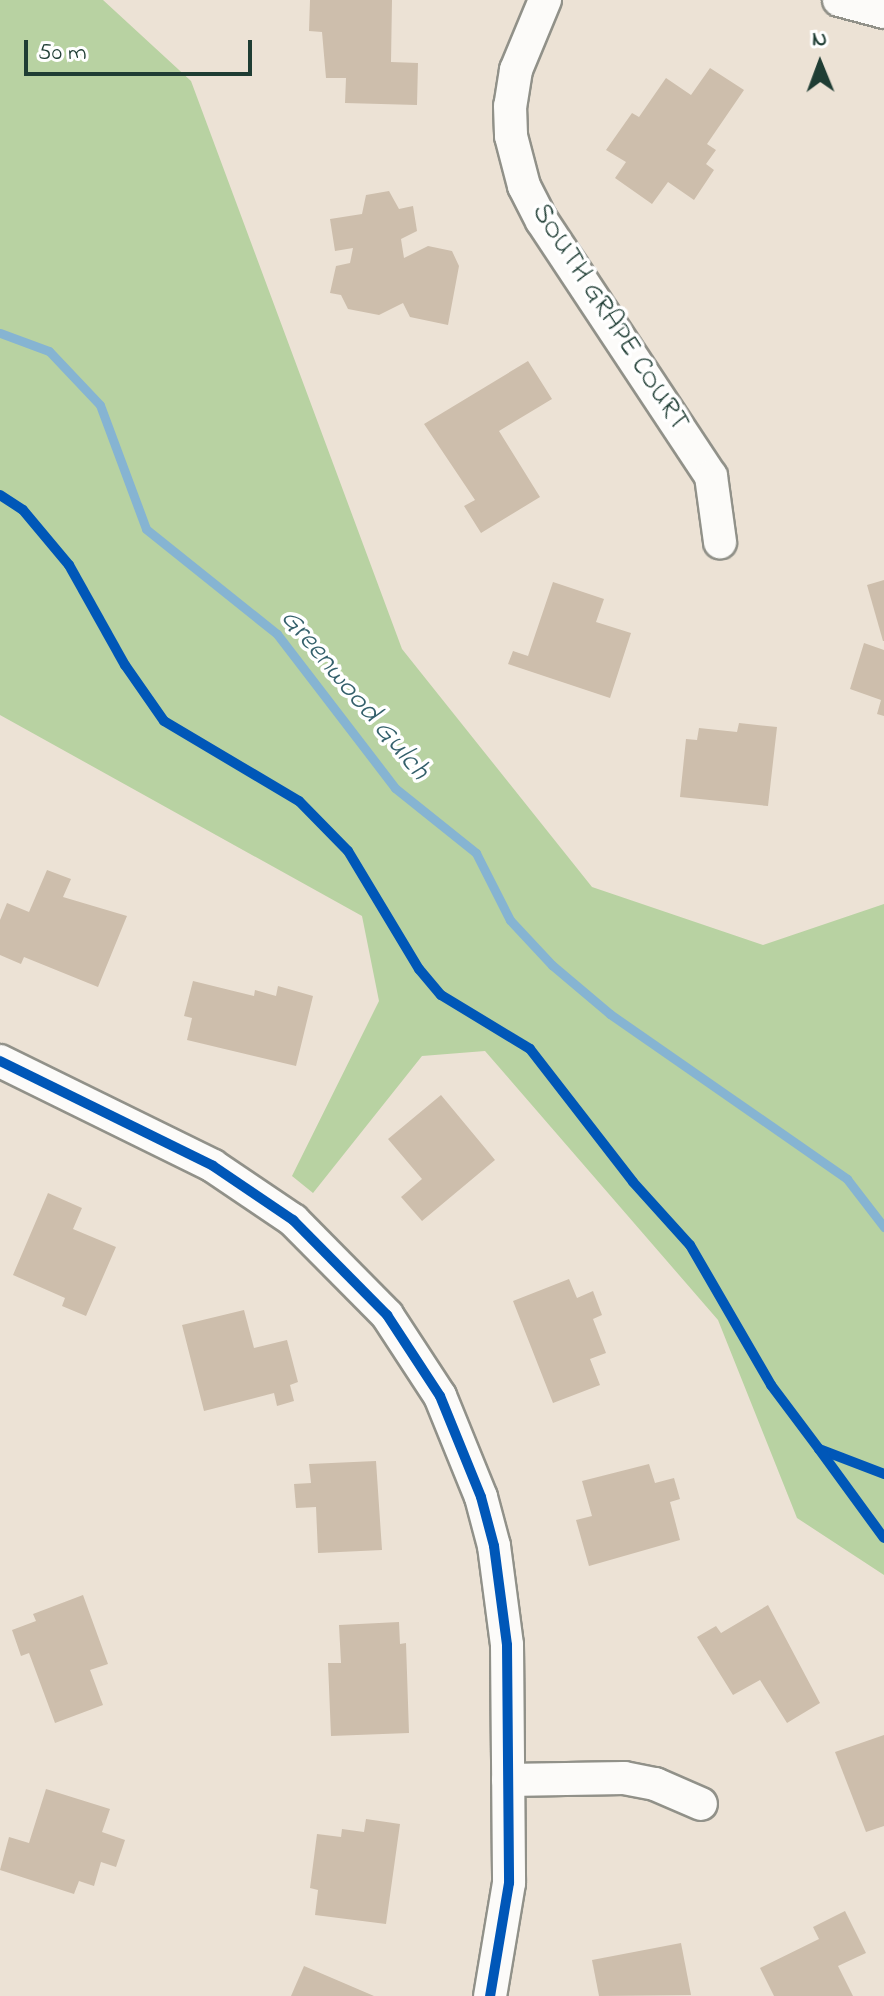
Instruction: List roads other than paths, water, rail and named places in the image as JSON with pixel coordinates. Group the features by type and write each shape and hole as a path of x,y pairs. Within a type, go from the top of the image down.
{"street":[{"name":"SOUTH GRAPE COURT","path":"545,0 516,70 510,106 511,136 524,186 711,476 720,542"},
{"path":"839,0 884,12"},
{"path":"0,1061 213,1166 259,1195 348,1270 420,1361 466,1451 494,1546 507,1645 509,1883 490,1996"},
{"path":"508,1780 624,1778 655,1784 701,1804"}],"waterway":[{"name":"Greenwood Gulch","path":"0,333 49,351 100,405 146,529 277,634 395,788 476,853 510,920 552,965 610,1014 847,1179 884,1227"}]}
